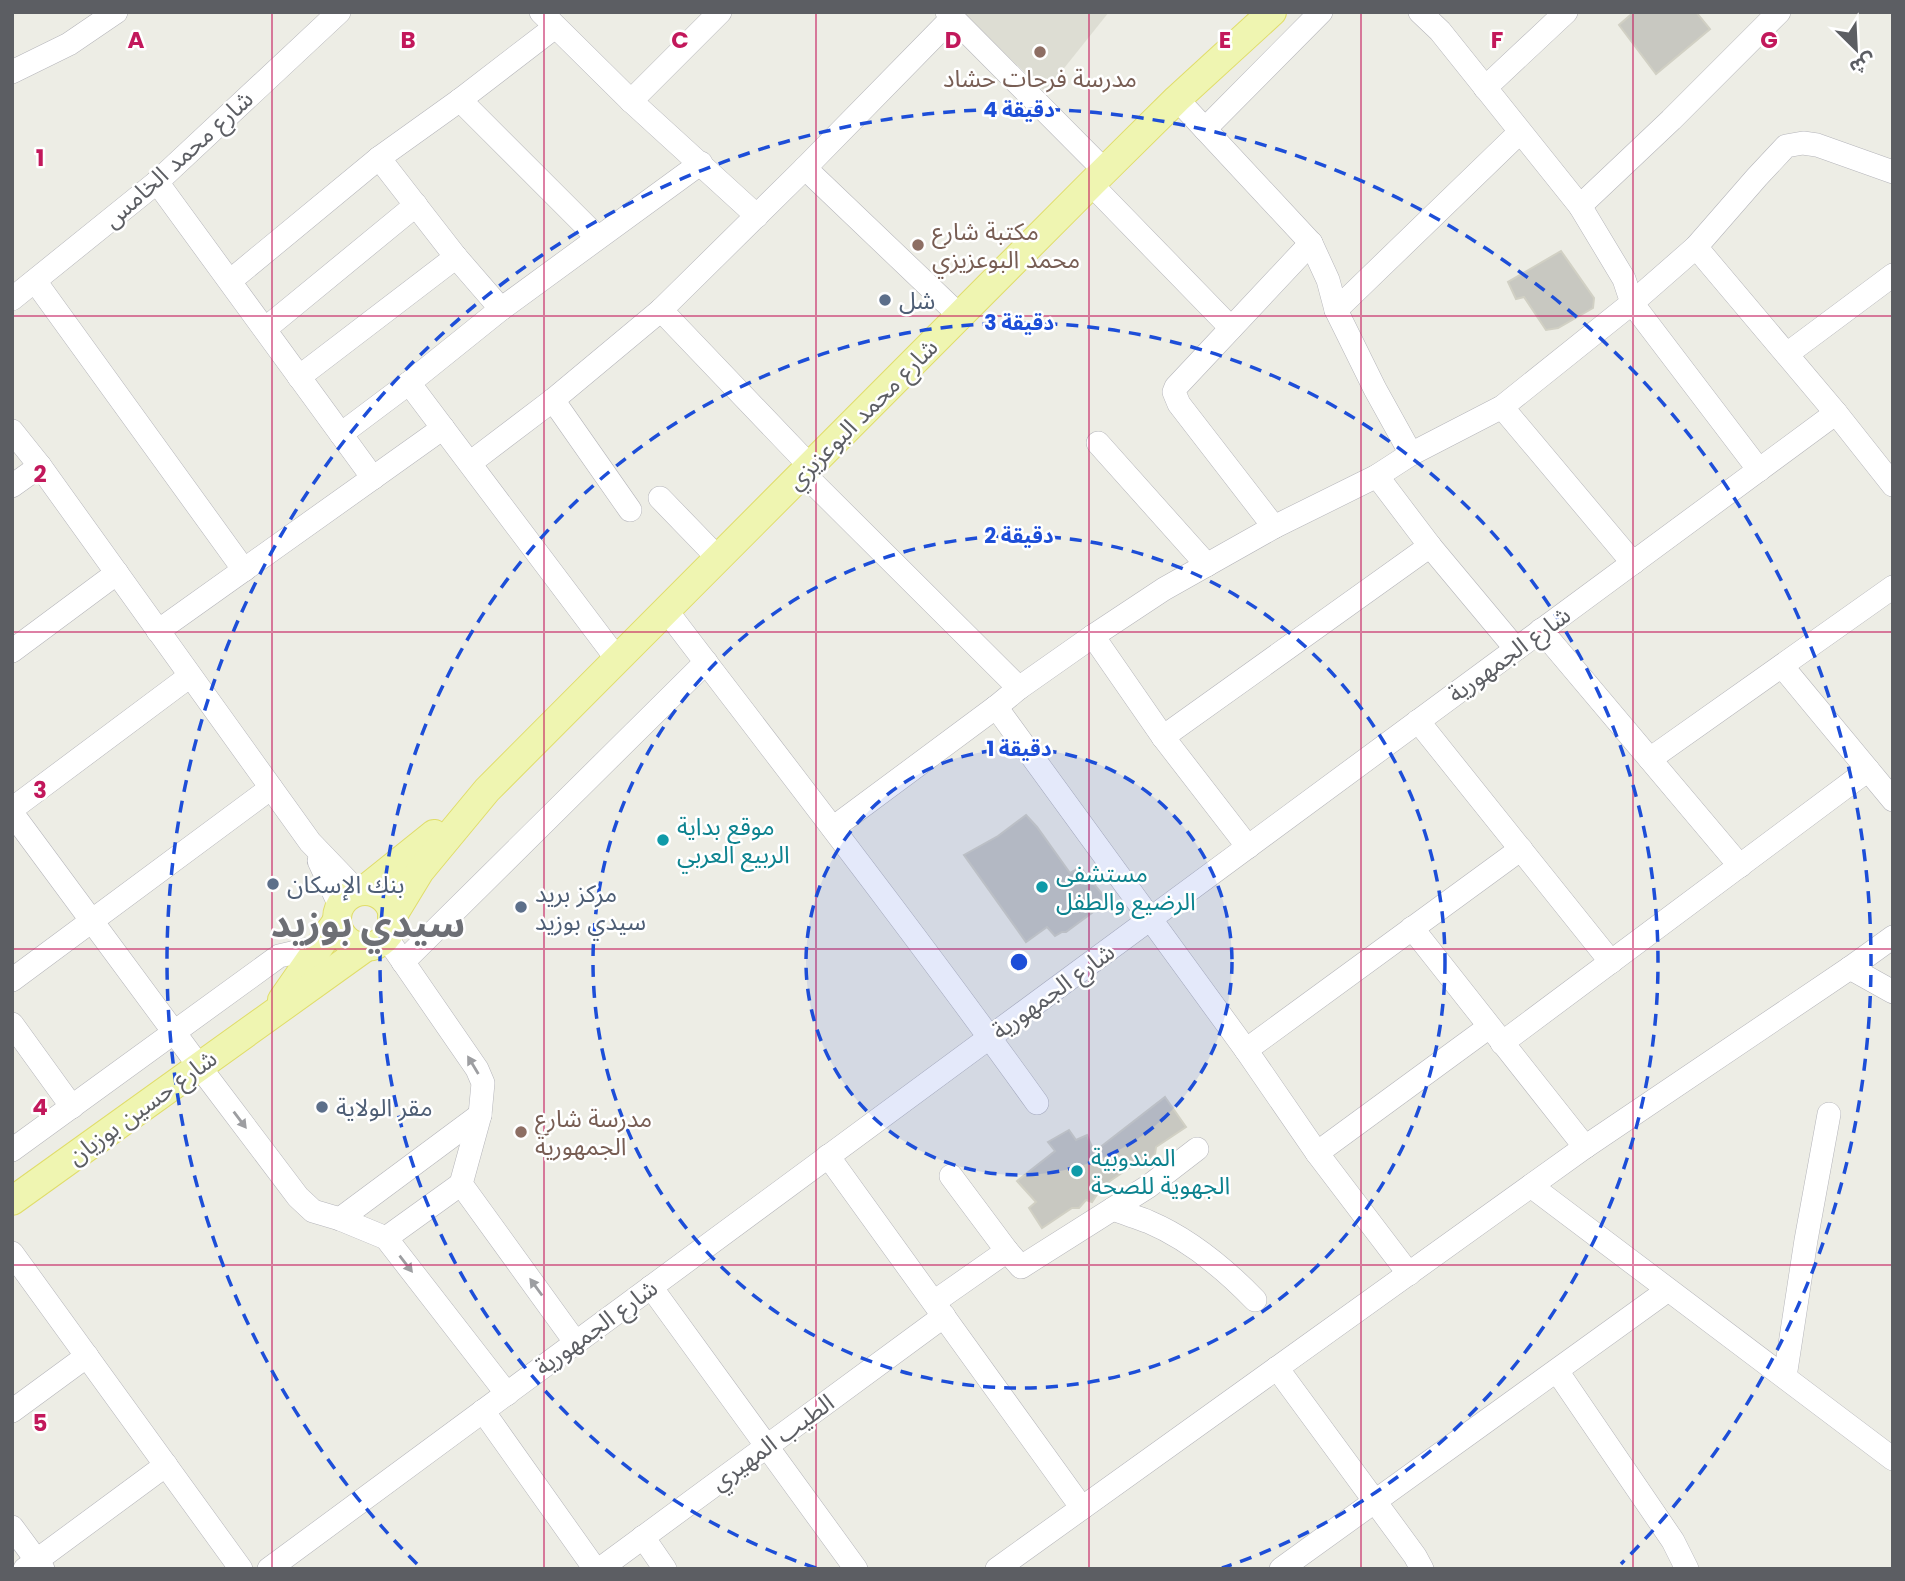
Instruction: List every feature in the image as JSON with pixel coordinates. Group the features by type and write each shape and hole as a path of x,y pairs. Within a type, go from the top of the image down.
{"main road":[{"name":"شارع محمد البوعزيزي","path":"382,934 420,871 487,790 1098,177 1177,99 1272,12"},
{"name":"شارع محمد البوعزيزي","path":"349,903 487,790"},
{"path":"374,892 383,898 390,906 382,934 356,946 346,940 339,932 349,903 374,892"},
{"name":"شارع حسين بوزيان","path":"273,1014 349,903"},
{"name":"شارع حسين بوزيان","path":"12,1201 382,934"}],"street":[{"path":"12,72 69,44 116,12"},
{"name":"شارع محمد الخامس","path":"12,299 157,182 339,12"},
{"path":"631,101 720,12"},
{"path":"1205,129 1321,12"},
{"path":"1420,12 1440,31 1580,206 1624,279 1632,303 1759,470"},
{"path":"1486,88 1566,12"},
{"path":"1580,206 1779,12"},
{"path":"470,463 553,400 661,310 805,168 950,15 1231,328"},
{"path":"230,281 379,158 460,100 548,20 631,101 757,216"},
{"path":"1177,99 1311,243 1328,279 1336,310 1411,454"},
{"path":"460,100 597,237"},
{"path":"1336,310 1520,132"},
{"path":"833,828 1019,688 1164,589 1274,527 1502,407 1632,303 1696,247 1786,146 1803,143 1817,145 1893,172"},
{"path":"379,158 456,257 501,309"},
{"path":"341,434 410,383 501,309 701,163"},
{"path":"805,168 960,316"},
{"path":"157,182 373,478"},
{"path":"265,329 416,205"},
{"path":"1274,527 1179,404 1174,392 1311,243"},
{"path":"1696,247 1890,475"},
{"path":"299,377 456,257"},
{"path":"1787,354 1893,275"},
{"path":"35,281 244,570"},
{"path":"661,310 807,469 1019,688"},
{"path":"410,383 617,659"},
{"path":"553,400 630,510"},
{"path":"1502,407 1633,563"},
{"name":"شارع الجمهورية","path":"269,1569 1836,413"},
{"path":"158,631 443,428"},
{"path":"12,431 40,466 310,842 349,903"},
{"path":"1098,443 1207,565"},
{"path":"12,486 40,466"},
{"path":"1377,475 1430,546 1516,649"},
{"path":"660,499 718,558"},
{"path":"1163,737 1430,546"},
{"path":"12,650 117,573"},
{"path":"1650,759 1893,587"},
{"path":"666,610 833,828 1037,1103"},
{"path":"1541,630 1740,866"},
{"path":"1093,636 1163,737 1248,847"},
{"path":"403,962 706,662"},
{"path":"1782,666 1893,800"},
{"path":"190,676 12,811 299,1197 313,1211 341,1219 386,1238 507,1394"},
{"path":"996,707 1246,1050 1317,1153 1409,1274"},
{"path":"1418,721 1611,962"},
{"path":"1317,1153 1611,962 1868,771"},
{"path":"12,980 271,788"},
{"path":"1246,1050 1521,849"},
{"path":"1412,928 1585,1147"},
{"path":"382,934 477,1069 483,1083 480,1115 461,1184 386,1238"},
{"path":"997,1569 1585,1147 1893,937"},
{"path":"12,1150 279,956 318,947"},
{"path":"1850,968 1893,992"},
{"path":"12,1024 72,1107"},
{"path":"1785,1377 1829,1114"},
{"path":"341,1219 480,1115"},
{"path":"951,1176 1021,1268 1149,1186 1197,1149"},
{"path":"828,1156 1082,1508"},
{"path":"461,1184 576,1343"},
{"path":"1531,1186 1893,1459"},
{"path":"1112,1209 1150,1223 1192,1245 1240,1284 1255,1300"},
{"name":"الطيب المهيري","path":"598,1569 767,1446 939,1309 1007,1251"},
{"path":"12,1253 241,1569"},
{"path":"651,1287 856,1569"},
{"path":"1281,1569 1668,1290"},
{"path":"12,1410 87,1356"},
{"path":"1277,1368 1422,1569"},
{"path":"1557,1371 1673,1541 1687,1569"},
{"path":"483,1411 598,1569"},
{"path":"12,1527 35,1566 166,1465"},
{"path":"643,1537 665,1569"}],"shaded area":[{"name":"مدرسة فرحات حشاد","path":"962,12 1109,12 1045,92"}],"building":[{"path":"1634,12 1696,12 1710,29 1656,74 1619,25"},
{"path":"1561,251 1594,298 1593,308 1558,328 1546,330 1524,297 1516,299 1508,282"},
{"name":"مستشفى الرضيع والطفل","path":"1026,815 1070,873 1080,867 1108,901 1066,932 1055,936 1047,927 1026,942 964,855 998,836"},
{"name":"المندوبية الجهوية للصحة","path":"1165,1097 1186,1127 1156,1147 1155,1154 1145,1162 1141,1160 1110,1181 1092,1202 1086,1200 1079,1208 1072,1208 1042,1228 1029,1208 1036,1202 1017,1181 1055,1151 1048,1142 1069,1130 1076,1140 1087,1135 1094,1152"}],"place":[{"name":"مدرسة فرحات حشاد","path":"1040,52"},
{"name":"مكتبة شارع محمد البوعزيزي","path":"918,245"},
{"name":"شل","path":"885,300"},
{"name":"موقع بداية الربيع العربي","path":"663,840"},
{"name":"بنك الإسكان","path":"273,884"},
{"name":"مستشفى الرضيع والطفل","path":"1042,887"},
{"name":"مركز بريد سيدي بوزيد","path":"521,907"},
{"name":"مقر الولاية","path":"322,1107"},
{"name":"مدرسة شارع الجمهورية","path":"521,1132"},
{"name":"المندوبية الجهوية للصحة","path":"1077,1171"}],"district":[{"name":"سيدي بوزيد","path":"368,923"}]}
